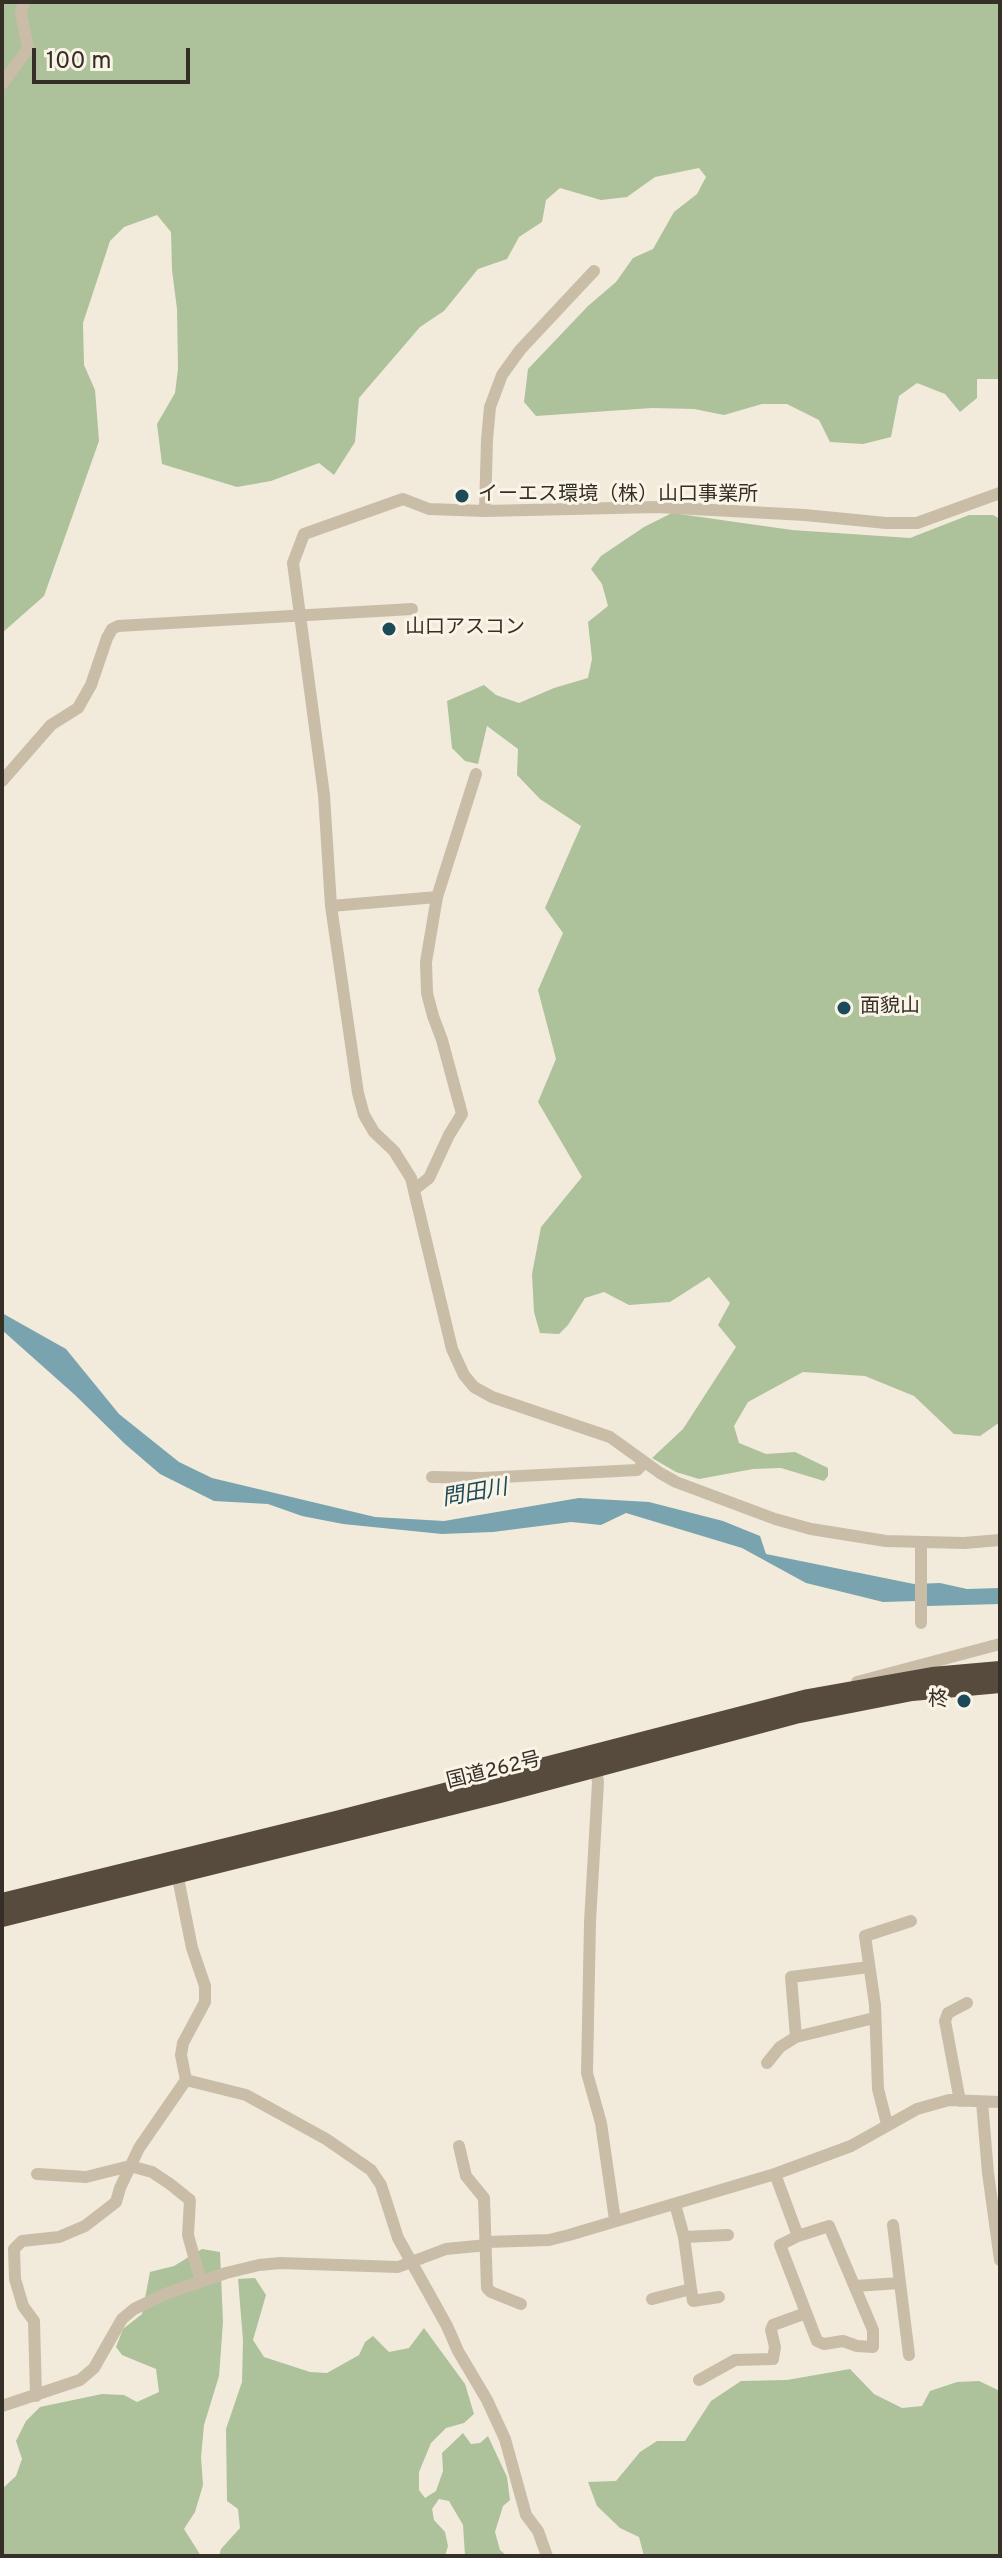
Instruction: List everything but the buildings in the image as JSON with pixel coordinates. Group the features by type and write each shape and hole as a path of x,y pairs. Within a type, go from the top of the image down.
{"highway":[{"path":"946,1675 1000,1664"},
{"name":"国道262号","path":"595,1762 739,1715 839,1692 1000,1670"},
{"name":"国道262号","path":"2,1902 176,1866 595,1762 857,1701 912,1692 1000,1684"},
{"name":"国道262号","path":"2,1918 176,1866"}],"street":[{"path":"2,84 28,49 21,13 24,2"},
{"path":"485,511 490,407 502,375 520,350 594,271"},
{"path":"1000,493 917,523 657,507 485,511 429,509 403,499 304,534 293,563 324,795 331,906 358,1093 364,1115 374,1132 406,1166 415,1189 452,1349 464,1375 474,1387 492,1397 610,1437 676,1482 775,1519 850,1536 921,1545 1000,1540"},
{"path":"2,781 51,725 78,708 91,685 107,638 118,626 412,609"},
{"path":"415,1189 429,1178 462,1114 427,993 426,962 437,897 476,774"},
{"path":"331,906 437,897"},
{"path":"432,1477 482,1478 637,1470 644,1463"},
{"path":"921,1545 921,1621"},
{"path":"739,1715 1000,1644"},
{"path":"595,1762 598,1782 590,1922 587,2073 601,2123 615,2220"},
{"path":"36,2396 34,2321 23,2306 15,2279 14,2249 22,2241 59,2237 85,2226 116,2202 130,2166 147,2135 186,2080 181,2055 183,2043 205,2002 205,1986 189,1937 176,1866"},
{"path":"887,2124 878,2089 865,1936 911,1921"},
{"path":"796,2037 791,1977 869,1967"},
{"path":"960,2101 945,2021 948,2013 967,2003"},
{"path":"767,2063 780,2047 796,2037 874,2018"},
{"path":"186,2080 246,2095 326,2139 371,2170 381,2185 398,2238 487,2400 505,2439 526,2515 538,2531 547,2556"},
{"path":"2,2406 80,2380 94,2368 122,2319 134,2309 201,2282 259,2265 371,2264 398,2267 446,2249 549,2240 775,2174 851,2146 917,2109 949,2100 1000,2102"},
{"path":"982,2102 1000,2260"},
{"path":"459,2146 466,2176 484,2198 487,2288 521,2304"},
{"path":"37,2174 86,2177 130,2166 152,2172 190,2200 188,2235 201,2282"},
{"path":"775,2174 798,2236"},
{"path":"675,2204 684,2237 693,2301 719,2297"},
{"path":"893,2225 909,2355"},
{"path":"829,2226 873,2330 873,2347 843,2341 824,2344 817,2341 780,2245 798,2236 829,2226"},
{"path":"684,2237 728,2235"},
{"path":"855,2286 900,2283"},
{"path":"652,2299 691,2289"},
{"path":"699,2380 735,2360 773,2359 773,2325 806,2313"}],"green space":[{"path":"3,2 1000,2 1000,379 977,379 977,398 960,412 945,394 917,383 899,396 891,437 863,444 830,442 819,420 787,404 762,404 724,415 694,409 652,408 536,416 524,402 528,369 588,306 616,282 633,258 653,249 674,212 697,194 706,177 699,168 655,177 627,197 601,200 560,188 546,200 542,222 519,237 507,259 478,269 444,311 420,327 359,398 355,442 334,475 319,463 271,481 237,487 162,464 157,424 175,393 178,369 177,309 171,232 157,215 124,227 110,241 83,323 84,365 95,390 99,441 44,596 2,633"},
{"path":"672,513 792,530 910,538 969,515 993,515 1000,519 1000,1422 980,1436 954,1434 914,1396 865,1376 803,1372 748,1402 734,1426 739,1443 766,1454 795,1452 828,1468 824,1481 781,1468 753,1469 699,1479 676,1472 652,1458 683,1429 736,1347 718,1325 730,1303 709,1277 670,1302 629,1305 604,1292 585,1298 559,1334 540,1333 534,1312 532,1274 541,1227 582,1177 538,1102 556,1059 538,990 563,933 545,908 581,826 540,799 517,775 518,749 487,726 478,764 465,761 452,748 447,701 484,685 496,695 519,703 588,678 592,659 588,622 608,606 602,584 591,569 601,556 644,527"},
{"path":"202,2249 220,2252 223,2322 219,2376 204,2425 201,2457 203,2485 195,2512 184,2529 201,2556 2,2556 2,2489 16,2476 22,2459 16,2441 26,2421 40,2407 102,2394 124,2395 137,2402 159,2392 156,2369 122,2355 116,2347 123,2329 142,2314 150,2272 174,2266"},
{"path":"255,2278 266,2295 253,2340 264,2357 310,2372 327,2373 359,2355 365,2342 373,2336 389,2352 409,2348 424,2328 465,2384 474,2414 464,2423 446,2428 431,2443 419,2472 419,2490 425,2498 436,2491 443,2471 442,2453 463,2433 471,2444 480,2443 488,2436 507,2477 510,2500 503,2506 495,2532 500,2550 507,2556 465,2556 463,2525 449,2501 439,2499 432,2509 434,2520 445,2532 448,2546 445,2556 219,2556 221,2549 240,2528 238,2509 227,2501 226,2429 242,2382 243,2340 238,2279"},
{"path":"850,2369 874,2394 902,2408 922,2406 930,2391 957,2382 979,2381 1000,2391 1000,2556 644,2556 639,2537 620,2528 597,2506 588,2482 616,2481 640,2452 657,2441 685,2441 711,2401 741,2381 787,2380"}],"water":[{"path":"2,1313 66,1349 119,1414 179,1462 212,1478 375,1517 444,1521 579,1498 649,1502 723,1521 760,1536 766,1554 914,1584 940,1583 967,1589 1000,1588 1000,1604 927,1606 916,1601 883,1602 806,1583 742,1548 626,1513 601,1525 571,1522 493,1532 442,1534 343,1524 302,1516 268,1504 214,1501 160,1474 125,1444 2,1330"}],"place":[{"name":"イーエス環境（株）山口事業所","path":"462,496"},
{"name":"山口アスコン","path":"389,629"},
{"name":"面貌山","path":"844,1008"},
{"name":"柊","path":"964,1701"}],"water label":[{"name":"問田川","path":"475,1495"}]}
